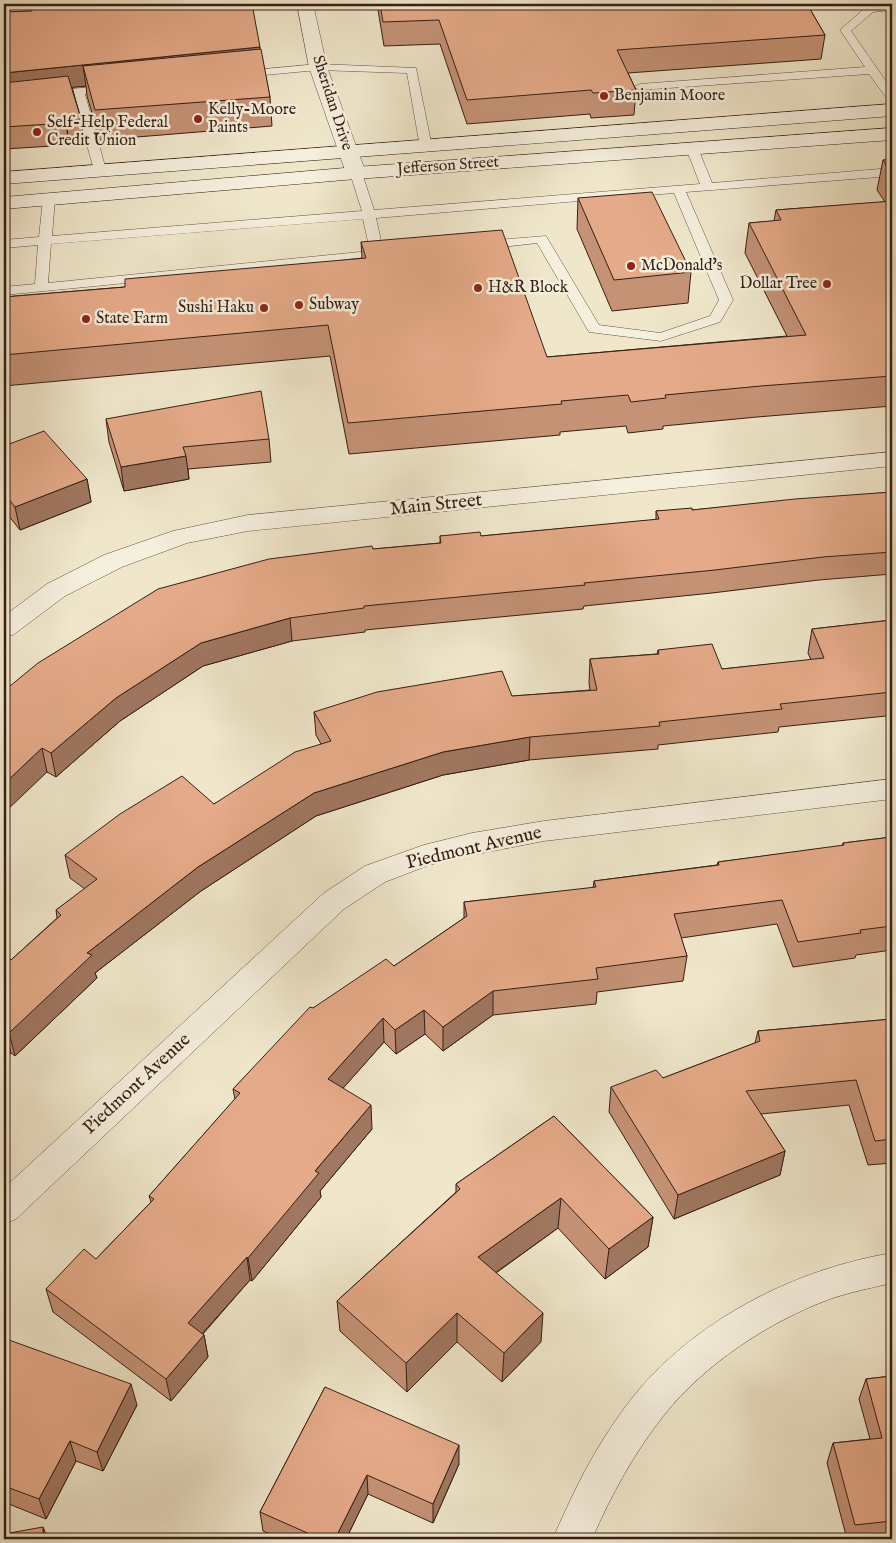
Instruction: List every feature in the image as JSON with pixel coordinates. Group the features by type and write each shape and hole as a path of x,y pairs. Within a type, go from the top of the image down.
{"street":[{"path":"4,10 116,4"},
{"name":"Sheridan Drive","path":"305,4 318,67 356,173"},
{"name":"Jefferson Street","path":"4,178 892,110"},
{"name":"Jefferson Street","path":"4,203 356,173 892,134"},
{"name":"Main Street","path":"4,629 56,590 113,561 182,536 248,523 892,459"},
{"name":"Piedmont Avenue","path":"4,1209 334,901 375,874 424,856 472,844 544,830 892,789"},
{"path":"572,1539 612,1460 657,1397 709,1348 760,1314 810,1291 862,1273 892,1268"}],"lane":[{"path":"892,7 868,6 845,30 892,98"},
{"path":"232,76 318,67 412,70 426,147"},
{"path":"640,87 872,70"},
{"path":"4,98 126,86"},
{"path":"78,91 100,170"},
{"path":"692,148 707,188"},
{"path":"4,244 892,172"},
{"path":"356,173 370,215 376,255"},
{"path":"474,246 541,239 594,329 661,337 715,319 726,300 679,190"},
{"path":"41,287 49,200"},
{"path":"4,291 396,253"}],"building":[{"path":"32,4 109,4 109,6 252,4 260,47 4,73 4,12 32,11"},
{"path":"380,4 807,4 825,35 617,50 636,90 593,93 591,90 467,100 439,20 383,22"},
{"path":"261,49 270,97 95,110 83,66"},
{"path":"68,76 81,119 66,121 66,123 4,127 4,83"},
{"path":"883,160 892,160 892,176"},
{"path":"652,192 691,272 614,280 578,198"},
{"path":"892,201 892,376 665,395 666,398 631,402 628,395 561,401 562,404 348,423 328,325 4,355 4,297 125,287 125,279 366,258 361,242 502,230 547,357 806,335 749,223 781,220 776,210"},
{"path":"261,391 269,439 183,447 186,456 121,467 106,419"},
{"path":"44,431 87,479 15,507 4,493 4,446"},
{"path":"892,492 892,552 823,557 584,583 585,585 364,606 364,608 290,618 201,643 116,698 51,753 42,748 4,784 4,691 38,663 158,589 269,559 372,546 373,549 441,543 440,536 480,532 481,536 659,519 656,511 692,508 692,510 795,499"},
{"path":"892,620 892,689 890,689 892,692 780,704 782,709 659,722 660,726 530,737 443,752 314,793 198,867 87,953 92,955 9,1033 4,1031 4,955 11,960 61,915 56,910 97,879 65,855 120,814 182,776 214,804 295,752 331,741 314,712 377,692 502,671 512,696 597,690 590,659 659,654 658,650 712,644 722,669 824,658 812,629"},
{"path":"892,837 892,926 860,930 861,933 798,942 782,900 674,914 687,956 596,968 598,979 493,991 443,1027 424,1010 395,1030 383,1018 328,1079 371,1105 315,1171 319,1173 248,1258 188,1323 204,1335 166,1379 46,1289 84,1249 96,1259 154,1199 149,1196 240,1093 233,1089 310,1007 313,1008 386,959 394,966 467,916 464,902 596,887 594,881 719,865 718,862"},
{"path":"892,1019 892,1139 875,1141 856,1080 746,1091 785,1151 678,1195 611,1087 656,1070 663,1078 760,1041 758,1031"},
{"path":"554,1116 653,1217 609,1249 561,1198 478,1257 543,1313 504,1353 457,1313 406,1363 337,1301 460,1189 456,1184"},
{"path":"9,1340 131,1384 97,1452 70,1441 39,1499 4,1486 4,1348"},
{"path":"892,1376 892,1521 855,1525 833,1443 882,1438 866,1379"},
{"path":"325,1387 459,1445 433,1504 367,1475 335,1539 321,1539 260,1512"},
{"path":"43,1527 43,1539 4,1539 4,1534"},
{"path":"762,1535 800,1539 762,1539"}],"place":[{"name":"Benjamin Moore","path":"604,96"},
{"name":"Kelly-Moore Paints","path":"198,119"},
{"name":"Self-Help Federal Credit Union","path":"37,132"},
{"name":"McDonald's","path":"631,266"},
{"name":"Dollar Tree","path":"827,284"},
{"name":"H&R Block","path":"478,288"},
{"name":"Subway","path":"299,305"},
{"name":"Sushi Haku","path":"264,308"},
{"name":"State Farm","path":"86,319"}]}
